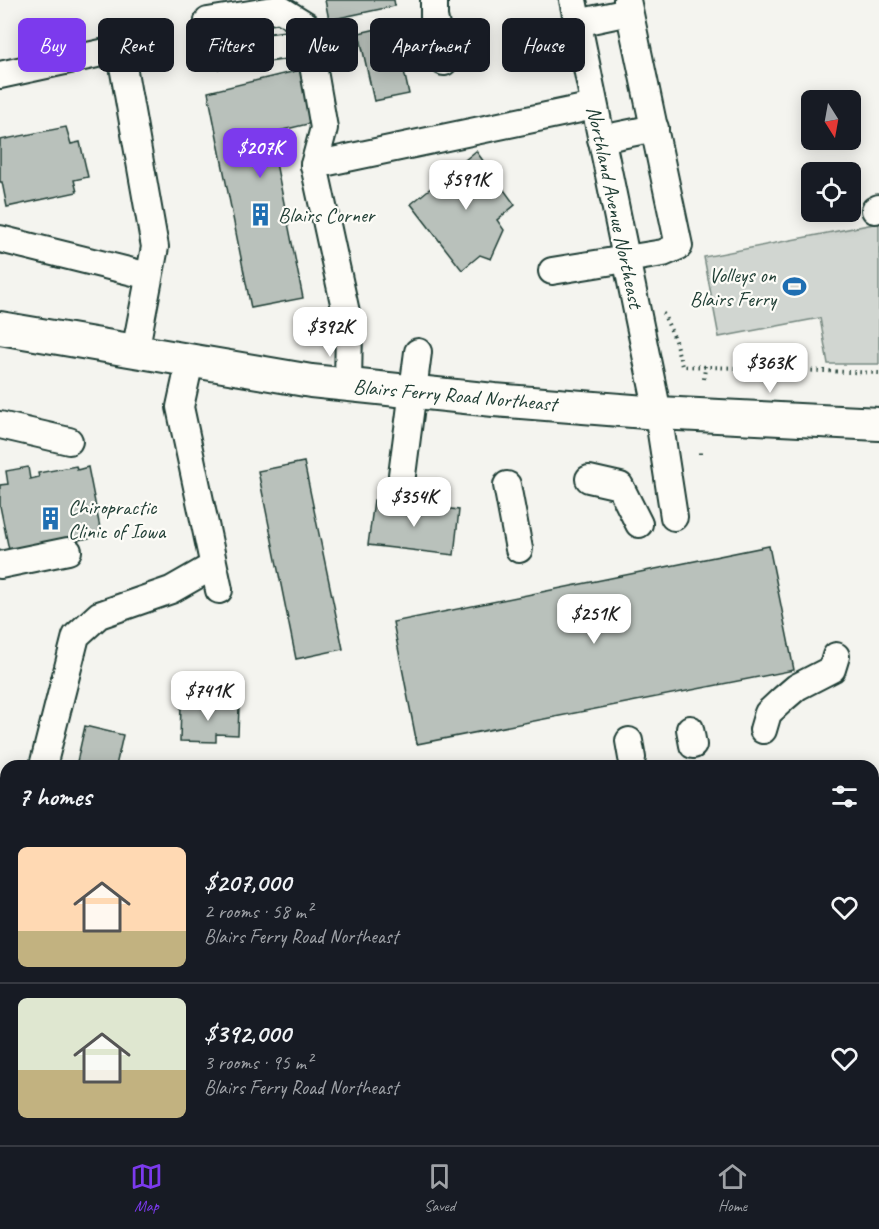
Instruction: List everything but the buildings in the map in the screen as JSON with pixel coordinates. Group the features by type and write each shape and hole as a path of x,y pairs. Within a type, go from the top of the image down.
{"main road":[{"name":"Blairs Ferry Road Northeast","path":"0,328 311,381 658,413 879,424"}],"street":[{"path":"434,0 434,18"},
{"path":"552,271 663,253 679,246 628,6 575,11"},
{"path":"280,9 306,25 309,42 216,55 208,21 280,9"},
{"name":"Northland Avenue Northeast","path":"575,11 658,413 674,517"},
{"path":"0,75 120,49 155,247 135,352"},
{"path":"314,72 324,128 314,165 349,326 348,385"},
{"path":"314,165 594,106"},
{"path":"601,139 654,128"},
{"path":"0,239 148,276"},
{"path":"402,475 418,352"},
{"path":"45,760 76,636 99,615 171,590 216,578 180,407 189,361"},
{"path":"0,425 69,441"},
{"path":"589,479 620,486 639,524"},
{"path":"507,485 519,549"},
{"path":"0,565 68,550"},
{"path":"763,730 768,713 798,687 832,669 836,656"}],"path":[{"path":"663,311 674,337 682,366 879,373"},
{"path":"704,379 705,366"},
{"path":"700,448 700,454"}],"shaded area":[{"name":"Volleys on Blairs Ferry","path":"879,223 879,364 828,364 820,318 719,337 704,257"}],"place":[{"name":"Blairs Corner","path":"260,215"},
{"name":"Volleys on Blairs Ferry","path":"794,287"},
{"name":"Chiropractic Clinic of Iowa","path":"50,519"}]}
